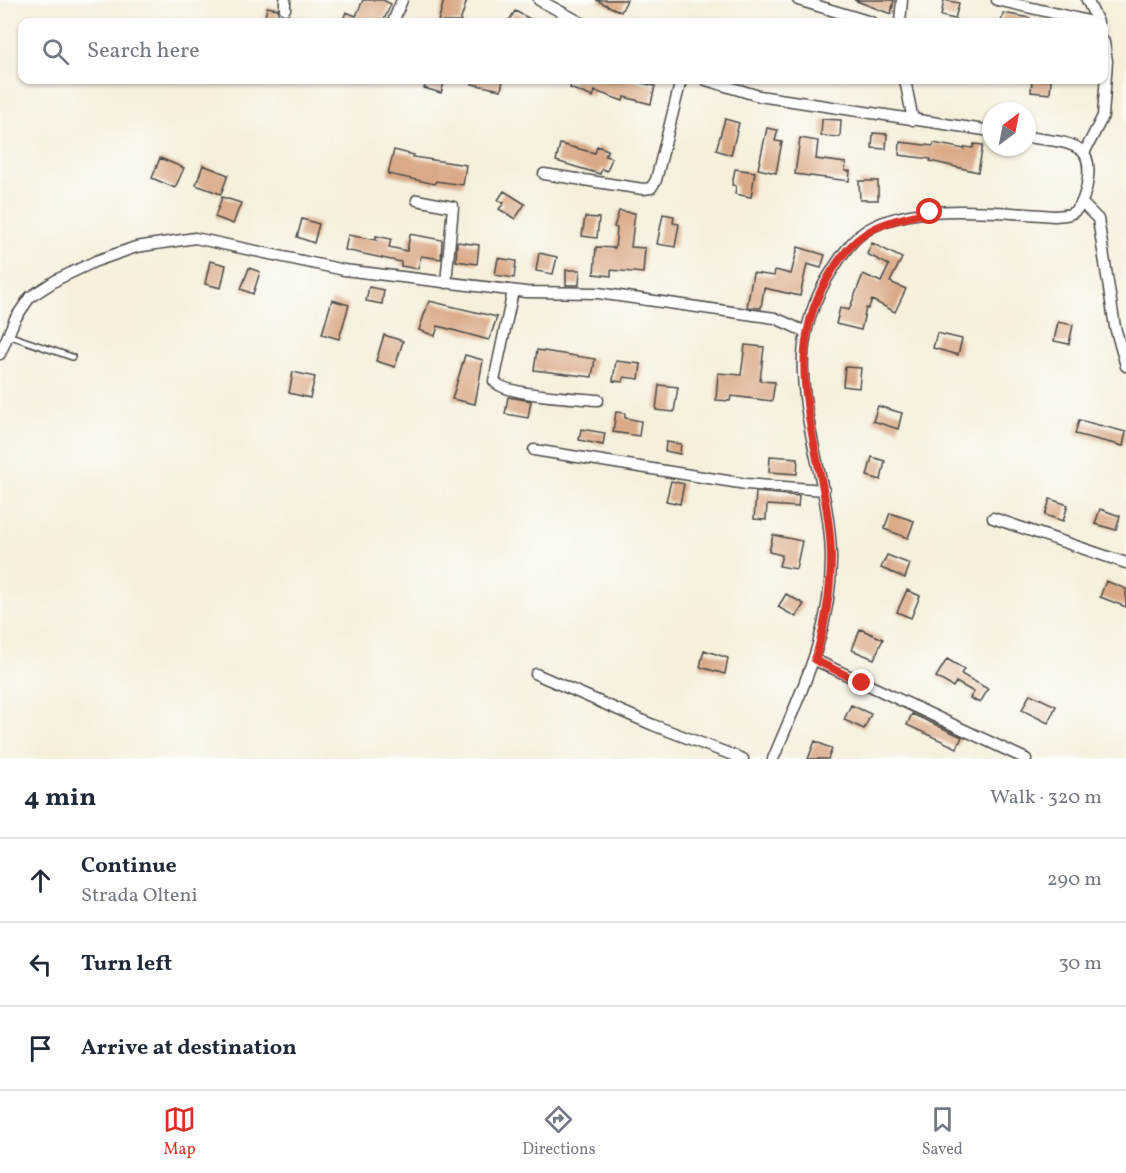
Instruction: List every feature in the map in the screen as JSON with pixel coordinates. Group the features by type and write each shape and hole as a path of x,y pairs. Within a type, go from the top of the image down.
{"street":[{"path":"395,18 402,0"},
{"path":"539,0 573,18"},
{"path":"798,0 857,18"},
{"path":"900,18 902,0"},
{"path":"997,0 1076,18"},
{"path":"1087,0 1096,18"},
{"path":"544,174 643,189 651,188 656,180 680,84"},
{"path":"719,84 759,96 982,130"},
{"path":"906,84 913,120"},
{"path":"1084,153 1102,116 1105,84"},
{"path":"773,759 815,660 826,617 831,556 824,490 802,372 806,332 816,299 833,269 853,242 868,229 930,212 1070,214 1082,203 1088,160 1084,153 1075,146 1036,139"},
{"path":"417,200 453,207 446,283"},
{"path":"1082,203 1098,219 1116,327 1126,366"},
{"path":"0,354 7,335 30,297 58,279 96,261 136,247 171,240 214,241 344,270 513,291 598,293 775,318 806,332"},
{"path":"513,291 496,363 494,381 497,386 598,400"},
{"path":"534,450 746,484 824,490"},
{"path":"993,518 1126,563"},
{"path":"815,660 1026,759"},
{"path":"536,674 653,726 743,759"}],"lane":[{"path":"7,335 72,357"}],"building":[{"path":"363,0 383,0 391,4 385,18 344,18 346,12 356,16"},
{"path":"444,0 467,0 461,18 439,18"},
{"path":"596,0 627,0 621,12"},
{"path":"854,0 894,0 891,14"},
{"path":"944,0 959,3 955,18 941,16"},
{"path":"267,7 278,9 278,18 265,18"},
{"path":"515,11 528,18 511,18"},
{"path":"1003,13 1030,18 1002,18"},
{"path":"426,84 444,84 441,93 424,88"},
{"path":"472,84 502,84 501,90"},
{"path":"572,84 655,86 651,104 624,97 623,101 595,91 593,97 570,88"},
{"path":"1032,84 1051,84 1050,94 1031,92"},
{"path":"725,119 739,123 731,155 716,150"},
{"path":"822,119 841,120 840,137 821,136"},
{"path":"767,128 778,130 775,141 782,142 776,173 758,169"},
{"path":"873,133 887,134 886,149 872,148"},
{"path":"800,138 818,141 816,159 846,163 845,171 850,171 849,181 795,174"},
{"path":"900,142 933,146 934,143 964,149 965,147 973,148 974,144 982,145 978,172 930,161 931,159 899,155"},
{"path":"560,144 595,153 597,146 608,150 605,156 612,158 607,171 602,169 600,174 556,161"},
{"path":"394,150 414,155 413,157 466,165 463,185 436,181 435,184 388,174"},
{"path":"160,158 184,168 175,188 152,178"},
{"path":"203,165 228,175 221,194 196,185"},
{"path":"735,169 755,172 751,197 735,194 736,186 732,185"},
{"path":"859,181 878,181 878,200 860,200"},
{"path":"504,191 525,204 515,219 499,209 504,203 498,200"},
{"path":"222,197 241,203 233,224 215,217"},
{"path":"619,211 635,213 631,247 645,248 643,273 611,270 611,276 594,274 596,247 615,248 617,228 614,227"},
{"path":"663,214 674,216 673,223 679,224 675,247 657,244"},
{"path":"585,217 599,218 597,238 582,236"},
{"path":"302,219 319,224 314,243 297,237"},
{"path":"410,234 442,240 441,259 421,256 418,269 401,266 401,262 345,250 348,235 376,240 376,236 391,239 389,247 407,251"},
{"path":"457,242 479,245 477,264 456,261"},
{"path":"872,243 902,258 890,282 906,289 895,312 872,300 868,309 866,308 861,330 836,324 840,308 849,310 863,274 881,282 889,265 867,254"},
{"path":"798,247 825,255 821,268 807,264 800,296 764,288 761,308 747,307 753,273 774,276 775,270 791,274"},
{"path":"539,253 557,257 553,274 536,271"},
{"path":"498,258 516,261 514,278 495,275"},
{"path":"210,261 226,265 221,288 205,284"},
{"path":"249,268 260,272 253,294 241,289"},
{"path":"566,270 580,270 579,285 566,285"},
{"path":"369,287 384,290 382,304 366,301"},
{"path":"332,300 349,305 339,339 322,334"},
{"path":"429,301 497,317 489,340 438,326 435,336 419,330"},
{"path":"1058,322 1073,325 1069,344 1054,341"},
{"path":"937,333 962,339 958,355 933,348"},
{"path":"384,335 403,341 395,367 376,361"},
{"path":"745,345 764,347 760,381 775,382 772,401 731,396 730,401 716,400 718,373 741,375"},
{"path":"537,350 595,359 592,377 534,370"},
{"path":"465,355 483,360 475,404 452,399"},
{"path":"616,361 641,364 639,379 624,377 623,382 613,381"},
{"path":"845,367 861,368 859,388 843,386"},
{"path":"293,372 315,377 310,398 289,393"},
{"path":"659,385 678,387 674,412 656,410"},
{"path":"508,397 531,401 528,418 505,414"},
{"path":"878,406 902,413 898,429 873,421"},
{"path":"616,412 625,413 625,418 641,421 639,436 613,432"},
{"path":"1079,420 1126,432 1123,446 1075,434"},
{"path":"581,429 605,433 603,445 579,440"},
{"path":"666,442 681,444 680,454 665,451"},
{"path":"770,456 798,458 797,474 769,472"},
{"path":"872,457 885,461 881,480 867,476"},
{"path":"671,481 684,484 680,504 666,501"},
{"path":"756,492 799,496 798,507 767,505 766,520 754,519"},
{"path":"1050,499 1068,505 1063,521 1045,515"},
{"path":"1100,509 1120,516 1116,530 1095,524"},
{"path":"890,513 914,521 908,538 884,529"},
{"path":"773,535 802,541 796,569 779,566 782,555 769,552"},
{"path":"887,555 910,564 905,578 881,568"},
{"path":"1106,581 1126,589 1126,607 1100,597"},
{"path":"907,590 920,596 911,618 897,612"},
{"path":"786,594 804,604 796,617 778,607"},
{"path":"860,629 883,639 874,659 852,650"},
{"path":"704,650 728,658 725,674 700,667"},
{"path":"947,659 964,669 961,674 988,689 980,703 970,698 974,692 956,682 953,687 936,677"},
{"path":"1030,694 1056,706 1048,723 1022,710"},
{"path":"851,705 871,714 864,729 844,720"},
{"path":"912,714 962,737 957,748 907,725"},
{"path":"815,741 832,749 828,759 808,759"}],"route":[{"path":"862,683 815,660 826,617 831,556 823,481 802,372 806,332 816,299 833,269 853,242 868,229 930,212"}]}
